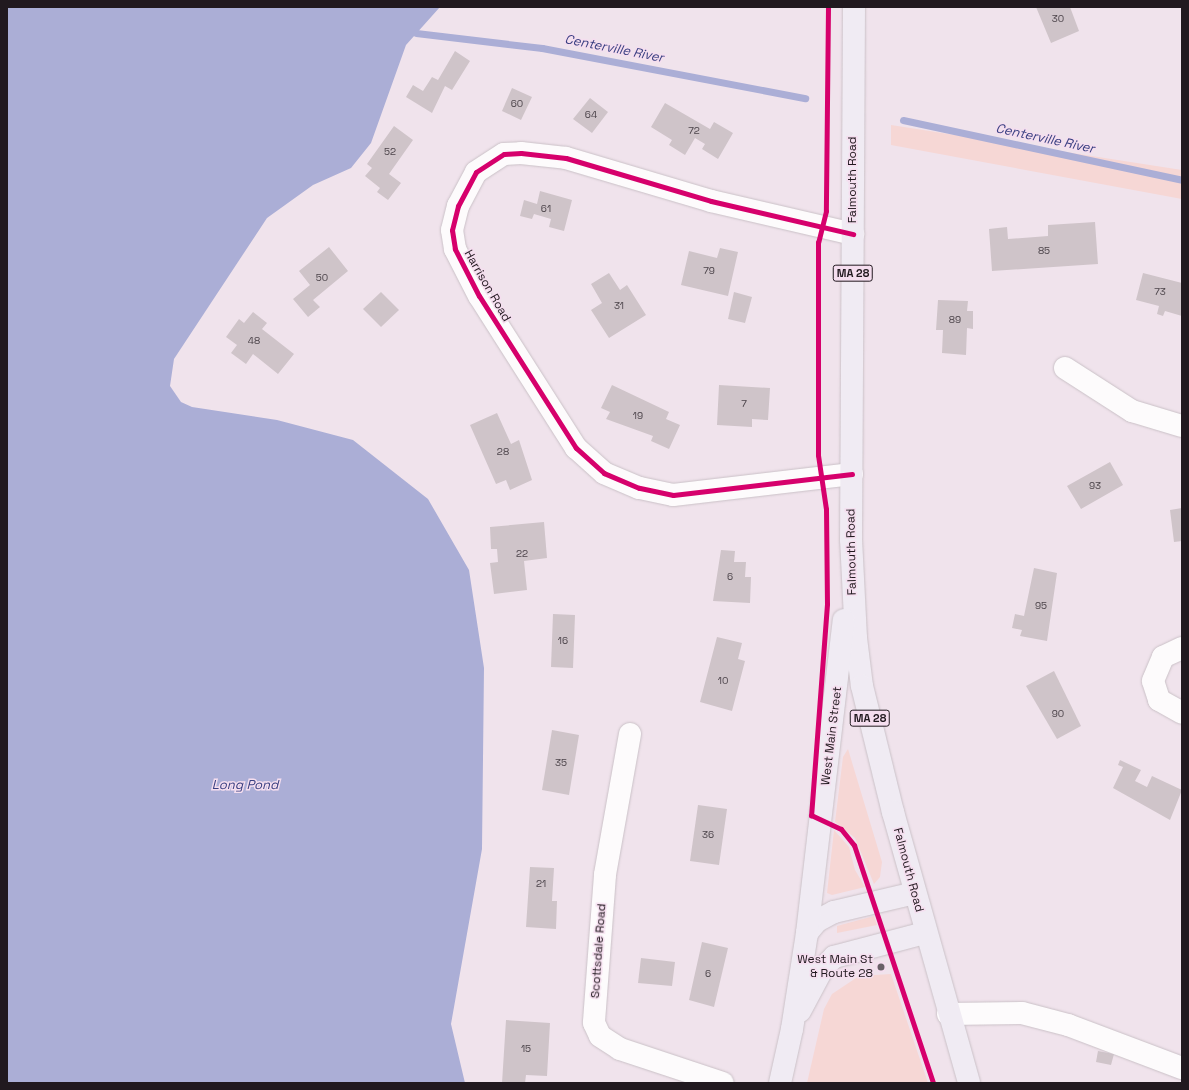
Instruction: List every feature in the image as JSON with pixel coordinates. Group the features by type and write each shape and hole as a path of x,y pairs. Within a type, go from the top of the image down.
{"main road":[{"name":"Falmouth Road","path":"854,7 851,539 862,686 925,933 969,1083"},
{"name":"West Main Street","path":"780,1083 792,1029 807,933 837,690 851,539"},
{"path":"807,933 817,921 834,912 915,893"},
{"name":"West Main Street","path":"792,1029 814,981 834,957 925,933"}],"street":[{"name":"Harrison Road","path":"852,474 673,495 639,488 604,473 576,448 480,296 455,249 452,230 458,206 476,172 504,154 522,153 566,158 734,207 853,234"},
{"path":"1065,368 1132,411 1182,426"},
{"path":"1182,648 1163,657 1153,681 1159,700 1182,714"},
{"name":"Scottsdale Road","path":"630,734 605,875 594,1023 600,1036 620,1049 723,1083"},
{"path":"948,1014 1022,1013 1068,1025 1182,1068"}],"shaded area":[{"path":"891,125 1182,170 1182,199 891,145"},
{"path":"848,749 882,862 880,877 874,884 855,838 835,822 843,757"},
{"path":"834,830 849,847 855,870 865,887 832,895 827,893"},
{"path":"874,916 877,925 837,933 837,926"},
{"path":"891,974 928,1083 807,1083 824,1009 832,994 859,976"}],"water":[{"name":"Long Pond","path":"7,7 440,7 406,45 371,143 351,168 313,185 267,218 174,359 170,386 181,402 192,407 277,420 353,440 428,499 469,570 484,668 482,849 451,1024 465,1083 7,1083"}],"building":[{"path":"1036,7 1070,7 1079,31 1051,43"},
{"path":"455,51 470,61 452,90 445,86 432,113 406,97 413,85 423,91 432,77 438,80"},
{"path":"512,88 532,97 521,120 502,111"},
{"path":"590,98 608,112 592,133 573,119"},
{"path":"665,103 710,129 714,122 733,133 718,159 702,149 705,144 695,138 685,155 669,145 672,140 651,127"},
{"path":"394,126 413,140 389,174 401,183 388,200 377,192 380,188 365,176 372,168 367,164"},
{"path":"540,191 572,200 564,231 549,227 551,219 534,214 532,219 520,216 524,200 537,204"},
{"path":"1095,222 1098,264 992,271 989,229 1007,227 1008,239 1048,236 1048,225"},
{"path":"329,247 348,271 313,300 320,307 308,317 293,299 310,285 299,271"},
{"path":"720,248 738,252 728,296 681,285 689,251 717,258"},
{"path":"609,273 620,290 627,285 646,315 609,338 591,310 602,303 591,284"},
{"path":"1143,273 1182,283 1182,316 1165,311 1163,316 1157,314 1159,306 1136,300"},
{"path":"381,292 399,310 381,327 363,309"},
{"path":"734,292 752,297 745,323 728,319"},
{"path":"938,300 968,301 967,311 973,311 973,329 967,328 966,355 942,353 943,330 936,330"},
{"path":"253,312 267,323 262,329 294,354 278,374 253,354 246,364 231,353 237,345 226,337 239,319 244,323"},
{"path":"612,385 669,412 666,419 680,425 669,449 651,441 653,436 606,419 610,412 601,408"},
{"path":"719,385 770,388 768,420 752,419 752,427 717,425"},
{"path":"497,413 511,444 519,440 532,480 510,490 506,480 496,484 470,425"},
{"path":"1110,462 1123,485 1081,509 1067,486"},
{"path":"1182,508 1182,541 1174,542 1170,510"},
{"path":"544,522 547,558 524,561 527,590 494,594 490,563 498,562 497,549 491,549 490,527"},
{"path":"721,550 735,551 734,562 746,562 745,577 751,577 750,603 713,601"},
{"path":"1034,568 1057,573 1047,641 1020,636 1022,630 1012,628 1015,614 1024,616"},
{"path":"553,614 575,615 573,668 551,667"},
{"path":"717,637 742,643 738,659 745,661 732,711 700,702"},
{"path":"1054,671 1081,726 1057,739 1026,686"},
{"path":"552,730 579,735 569,795 542,790"},
{"path":"1120,760 1141,770 1135,781 1147,787 1152,776 1182,790 1170,820 1113,788 1123,767 1118,765"},
{"path":"698,805 727,809 719,865 690,861"},
{"path":"530,867 554,868 552,901 557,901 556,929 526,927"},
{"path":"702,942 728,948 714,1007 689,1000"},
{"path":"641,958 675,962 672,986 638,983"},
{"path":"506,1020 550,1023 547,1076 526,1075 525,1083 502,1083"},
{"path":"1098,1051 1114,1054 1111,1065 1096,1062"}],"waterway":[{"name":"Centerville River","path":"416,33 542,48 805,98"},
{"name":"Centerville River","path":"903,120 1182,180"}],"cycle path":[{"path":"828,7 826,211 818,242 818,455 826,509 827,604 811,815 841,829 854,845 933,1083"},
{"path":"852,474 673,495 639,488 604,473 576,448 479,296 455,249 452,230 458,206 476,172 504,154 521,153 566,158 711,201 853,234"}],"place":[{"name":"West Main St & Route 28","path":"881,967"}]}
